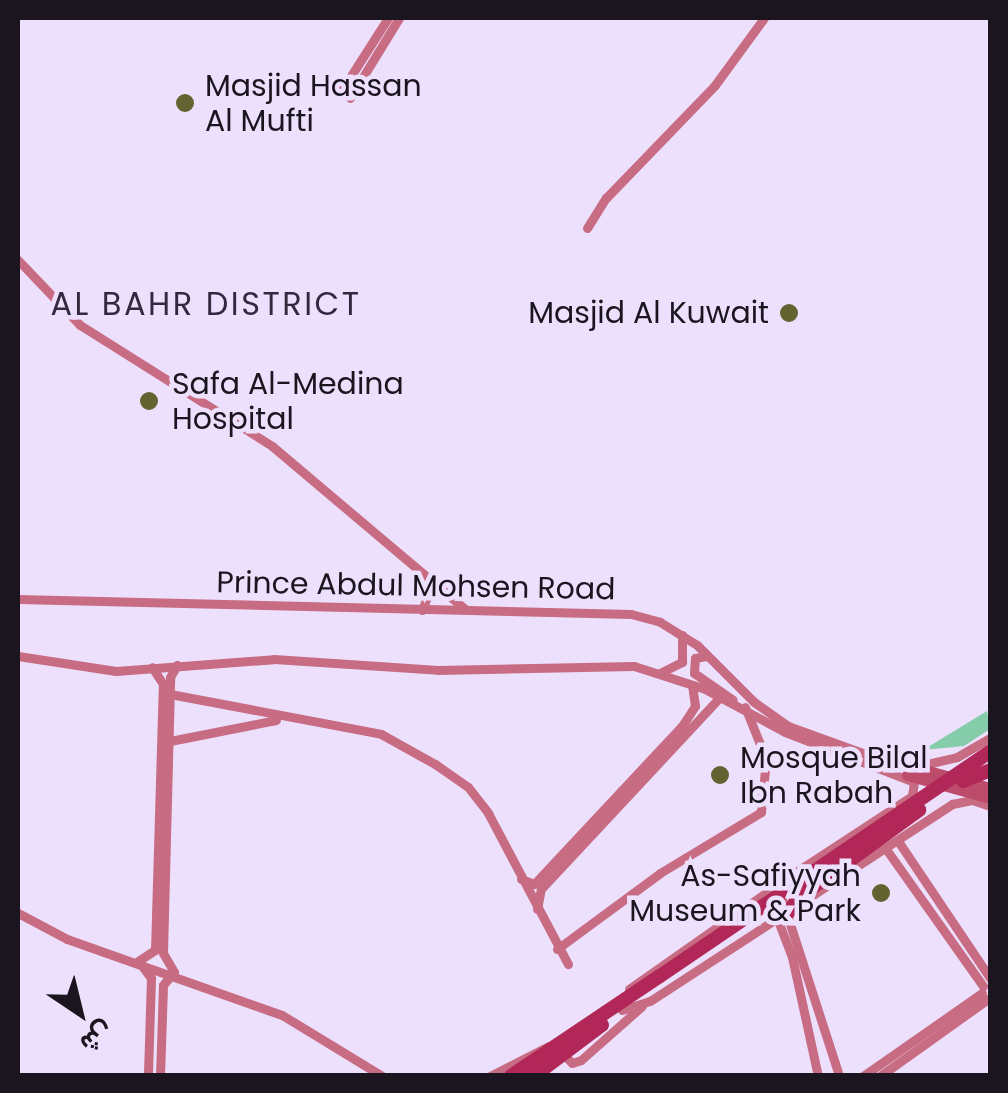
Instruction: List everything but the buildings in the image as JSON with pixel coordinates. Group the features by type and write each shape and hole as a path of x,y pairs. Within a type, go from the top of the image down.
{"highway":[{"path":"966,778 990,749"},
{"path":"512,1076 990,762"},
{"path":"966,778 990,770"},
{"path":"772,889 916,809"},
{"path":"783,916 916,809"},
{"path":"534,1076 567,1042 614,1011"}],"main road":[{"path":"388,18 345,96 399,18"},
{"path":"587,228 606,198 715,85 764,18"},
{"path":"18,260 80,325 272,446 414,562 465,609"},
{"path":"414,562 425,579 422,610"},
{"name":"Prince Abdul Mohsen Road","path":"18,599 617,612 650,618 682,634 788,726 911,771"},
{"path":"657,674 682,662 682,634"},
{"path":"18,656 84,670 274,659 474,670 617,664 692,684 740,705 785,732 990,794"},
{"path":"557,949 766,806 766,758 740,705 728,691 694,672 695,658 708,656"},
{"path":"174,972 164,953 170,694 178,664"},
{"path":"138,961 155,950 163,684 152,667"},
{"path":"685,729 694,706 692,684"},
{"path":"170,694 289,720 382,734 462,782 488,813 538,917 568,964"},
{"path":"538,917 537,887 685,729 721,696"},
{"path":"170,742 289,720"},
{"path":"911,771 958,758 990,738"},
{"path":"911,771 966,778 990,794"},
{"path":"567,1042 572,1063 581,1060 642,1006 898,841 916,809 911,771"},
{"path":"490,1076 567,1042 772,889 916,809 990,794"},
{"path":"898,841 988,990"},
{"path":"886,848 988,990"},
{"path":"518,876 537,887"},
{"path":"772,889 811,1007 839,1076"},
{"path":"746,908 762,912 759,930"},
{"path":"18,913 67,939 174,972 282,1015 382,1076"},
{"path":"138,961 151,978 148,1076"},
{"path":"160,1076 163,985 174,972"},
{"path":"863,1076 988,990"},
{"path":"880,1076 988,990"},
{"path":"614,1011 642,1006"},
{"path":"811,1007 818,1076"}],"green space":[{"path":"987,711 990,729 964,746 923,750"}],"place":[{"name":"Masjid Hassan Al Mufti","path":"185,103"},
{"name":"Masjid Al Kuwait","path":"789,313"},
{"name":"Safa Al-Medina Hospital","path":"149,401"},
{"name":"Mosque Bilal Ibn Rabah","path":"720,775"},
{"name":"As-Safiyyah Museum & Park","path":"881,893"}],"district":[{"name":"AL BAHR DISTRICT","path":"206,304"}]}
